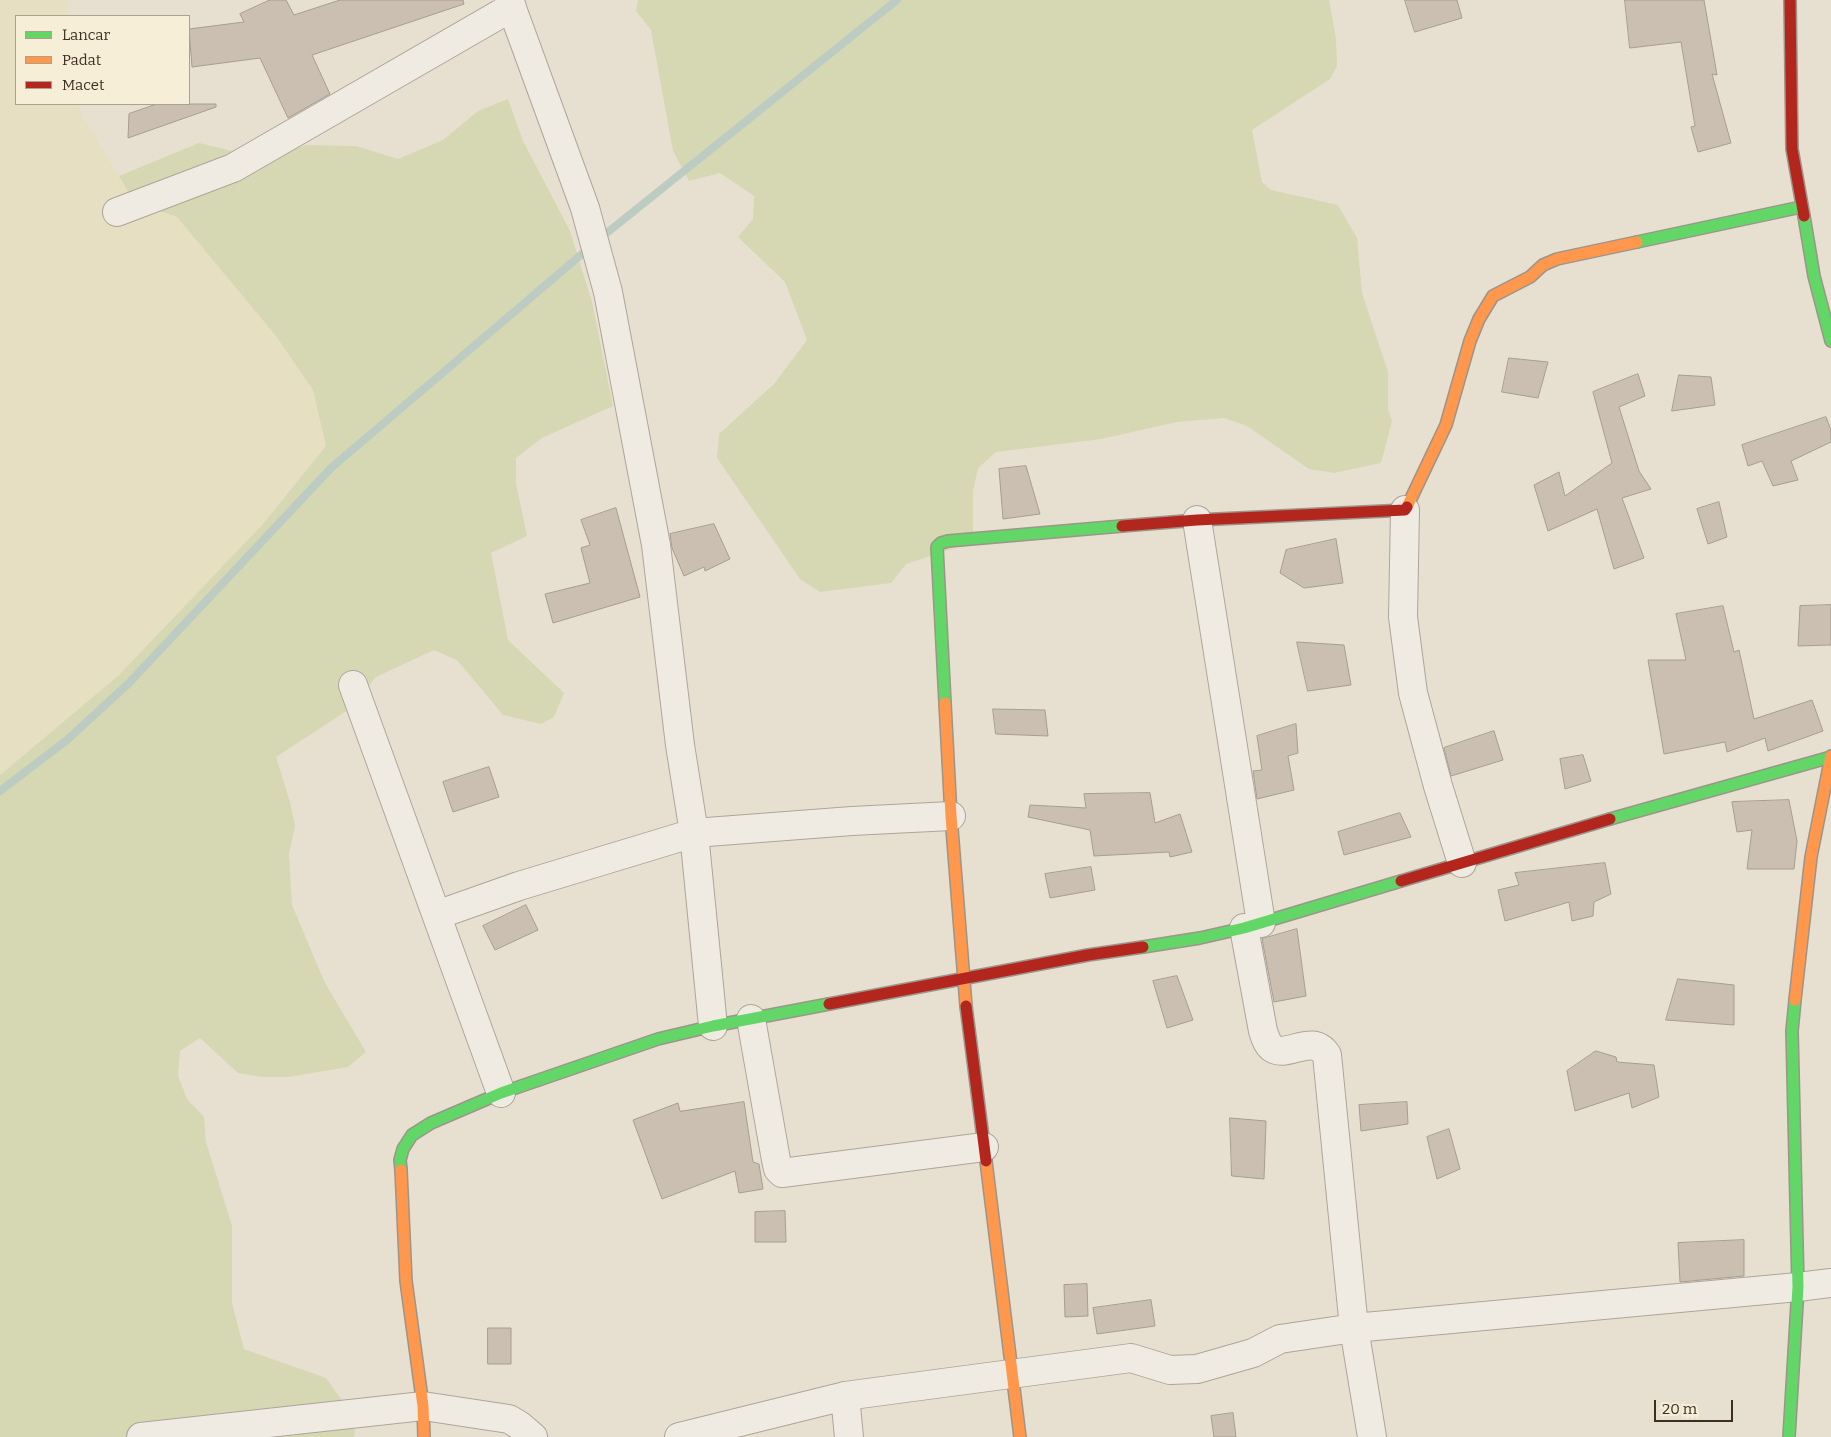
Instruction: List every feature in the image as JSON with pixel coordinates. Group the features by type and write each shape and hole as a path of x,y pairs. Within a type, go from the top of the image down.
{"street":[{"path":"1790,0 1792,149 1814,276 1831,341"},
{"path":"117,212 233,168 510,4 585,208 608,292 656,544 680,745 694,833 714,1026"},
{"path":"1462,863 1438,786 1413,693 1403,617 1405,510 1446,425 1470,341 1480,319 1493,296 1530,277 1543,265 1557,259 1801,207"},
{"path":"1020,1437 1014,1374 963,979 951,816 937,547 948,541 1197,520 1405,510"},
{"path":"1197,520 1252,926 1263,1031 1268,1044 1273,1049 1279,1051 1307,1045 1319,1047 1327,1055 1354,1328 1372,1437"},
{"path":"353,685 501,1093"},
{"path":"424,1437 423,1406 406,1281 400,1160 401,1154 412,1135 431,1123 501,1093 658,1038 1088,955 1200,938 1252,926 1636,811 1831,756 1811,857 1792,1031 1798,1287 1789,1437"},
{"path":"437,915 519,886 694,833 852,821 951,816"},
{"path":"751,1019 776,1160 778,1169 782,1172 984,1147"},
{"path":"679,1437 845,1396 1131,1358 1170,1370 1197,1369 1254,1353 1280,1339 1354,1328 1831,1283"},
{"path":"845,1396 849,1437"},
{"path":"141,1437 423,1406 509,1419 533,1437"}],"shaded area":[{"path":"0,0 69,0 68,15 15,15 15,105 78,105 80,111 134,202 177,217 276,336 313,390 326,446 263,524 118,676 0,775"}],"green space":[{"path":"638,0 1329,0 1336,39 1337,66 1330,79 1252,130 1262,182 1271,190 1338,205 1357,238 1362,293 1388,372 1388,409 1392,421 1381,463 1334,473 1309,469 1247,426 1224,418 1177,422 1101,439 996,452 978,468 973,491 973,542 906,564 891,583 820,592 800,579 717,458 719,434 774,384 807,340 785,282 738,237 753,219 754,196 720,173 689,181 673,151 651,30 636,11"},
{"path":"508,99 523,141 570,231 592,302 613,406 542,438 516,458 516,483 527,536 491,553 508,640 564,693 554,717 541,724 503,715 458,661 434,650 376,677 351,708 276,757 290,802 295,826 289,854 292,905 325,983 366,1052 348,1067 288,1077 262,1077 238,1073 200,1038 180,1051 178,1076 187,1099 204,1117 206,1142 232,1226 232,1303 244,1349 326,1378 346,1406 355,1429 354,1437 0,1437 0,775 118,676 263,524 326,446 313,390 276,336 177,217 134,202 119,176 199,143 257,157 308,145 356,146 398,159 443,140 478,111"}],"building":[{"path":"270,0 286,0 294,15 340,0 463,0 464,4 312,55 330,94 288,118 260,58 192,67 190,29 244,22 240,14"},
{"path":"1405,0 1457,0 1462,18 1415,32"},
{"path":"1625,0 1704,0 1717,75 1712,74 1731,143 1698,152 1691,127 1695,126 1681,42 1630,48"},
{"path":"216,104 216,107 128,138 129,114 154,105"},
{"path":"1509,358 1548,362 1538,398 1502,392"},
{"path":"1638,374 1645,396 1619,407 1639,471 1651,489 1622,498 1644,558 1614,569 1597,509 1548,531 1534,485 1559,472 1565,496 1612,463 1593,392"},
{"path":"1679,375 1711,377 1715,405 1672,411"},
{"path":"1826,417 1831,430 1831,442 1791,461 1798,480 1773,486 1762,461 1748,466 1742,445"},
{"path":"1026,466 1040,514 1003,519 999,469"},
{"path":"1719,502 1727,537 1708,544 1697,509"},
{"path":"616,508 640,597 553,623 545,594 590,583 581,548 590,545 581,520"},
{"path":"714,524 730,559 705,571 704,567 684,576 672,548 670,534"},
{"path":"1336,539 1343,583 1304,588 1280,573 1286,550"},
{"path":"1831,605 1831,645 1798,646 1800,606"},
{"path":"1723,606 1734,652 1739,650 1754,719 1812,700 1823,731 1768,751 1765,738 1727,752 1725,742 1664,754 1648,660 1686,660 1676,614"},
{"path":"1297,642 1344,645 1351,685 1308,691"},
{"path":"993,709 1045,710 1048,736 996,734"},
{"path":"1296,724 1298,753 1288,756 1294,790 1257,799 1253,771 1262,770 1257,736"},
{"path":"1494,731 1503,760 1451,776 1444,748"},
{"path":"1583,755 1591,781 1565,789 1560,759"},
{"path":"489,767 499,797 453,812 443,782"},
{"path":"1150,793 1155,823 1180,814 1192,852 1170,857 1169,852 1094,856 1090,830 1028,817 1030,805 1086,808 1084,794"},
{"path":"1789,800 1797,841 1794,869 1747,869 1752,830 1737,832 1732,802"},
{"path":"1400,813 1411,837 1344,855 1338,832"},
{"path":"1605,863 1611,894 1594,902 1593,916 1572,921 1569,902 1505,921 1498,890 1519,885 1515,873"},
{"path":"1091,867 1095,890 1050,898 1045,874"},
{"path":"526,905 538,930 495,950 483,926"},
{"path":"1297,929 1306,996 1274,1002 1262,939"},
{"path":"1177,976 1193,1020 1167,1028 1153,981"},
{"path":"1678,979 1734,985 1734,1025 1666,1020"},
{"path":"1596,1051 1616,1057 1617,1062 1654,1065 1659,1097 1632,1108 1629,1093 1575,1111 1567,1071"},
{"path":"744,1102 753,1162 759,1164 763,1189 739,1193 735,1171 662,1199 633,1120 678,1103 680,1111"},
{"path":"1407,1102 1408,1124 1361,1131 1359,1105"},
{"path":"1230,1118 1266,1121 1264,1179 1232,1176"},
{"path":"1449,1129 1460,1169 1437,1179 1427,1137"},
{"path":"785,1211 786,1242 755,1242 755,1212"},
{"path":"1744,1240 1744,1276 1680,1282 1678,1243"},
{"path":"1087,1284 1088,1316 1065,1317 1064,1285"},
{"path":"1151,1300 1155,1326 1097,1334 1093,1308"},
{"path":"488,1328 511,1328 511,1364 488,1364"},
{"path":"1233,1413 1236,1437 1214,1437 1211,1416"}],"waterway":[{"path":"598,240 897,0"},
{"path":"0,791 67,740 129,683 331,468 589,248"}],"traffic: fast":[{"path":"1637,242 1801,207"},
{"path":"1804,216 1814,276 1831,341"},
{"path":"945,703 937,547 941,543 948,541 1122,526"},
{"path":"1610,819 1831,757"},
{"path":"1143,947 1200,938 1244,928 1401,881"},
{"path":"1789,1437 1798,1287 1792,1031 1795,1000"},
{"path":"401,1170 400,1160 403,1149 412,1135 431,1123 501,1093 658,1039 713,1026 829,1004"}],"traffic: slow":[{"path":"1407,507 1446,425 1470,341 1479,319 1493,296 1530,277 1543,265 1557,259 1637,242"},
{"path":"945,703 951,816 966,1006"},
{"path":"1795,1000 1811,857 1831,756"},
{"path":"986,1161 1020,1437"},
{"path":"401,1170 406,1281 423,1406 424,1437"}],"traffic: jam":[{"path":"1790,0 1792,149 1804,216"},
{"path":"1122,526 1197,520 1405,510 1407,507"},
{"path":"1401,881 1610,819"},
{"path":"829,1004 1088,955 1143,947"},
{"path":"966,1006 986,1161"}]}
